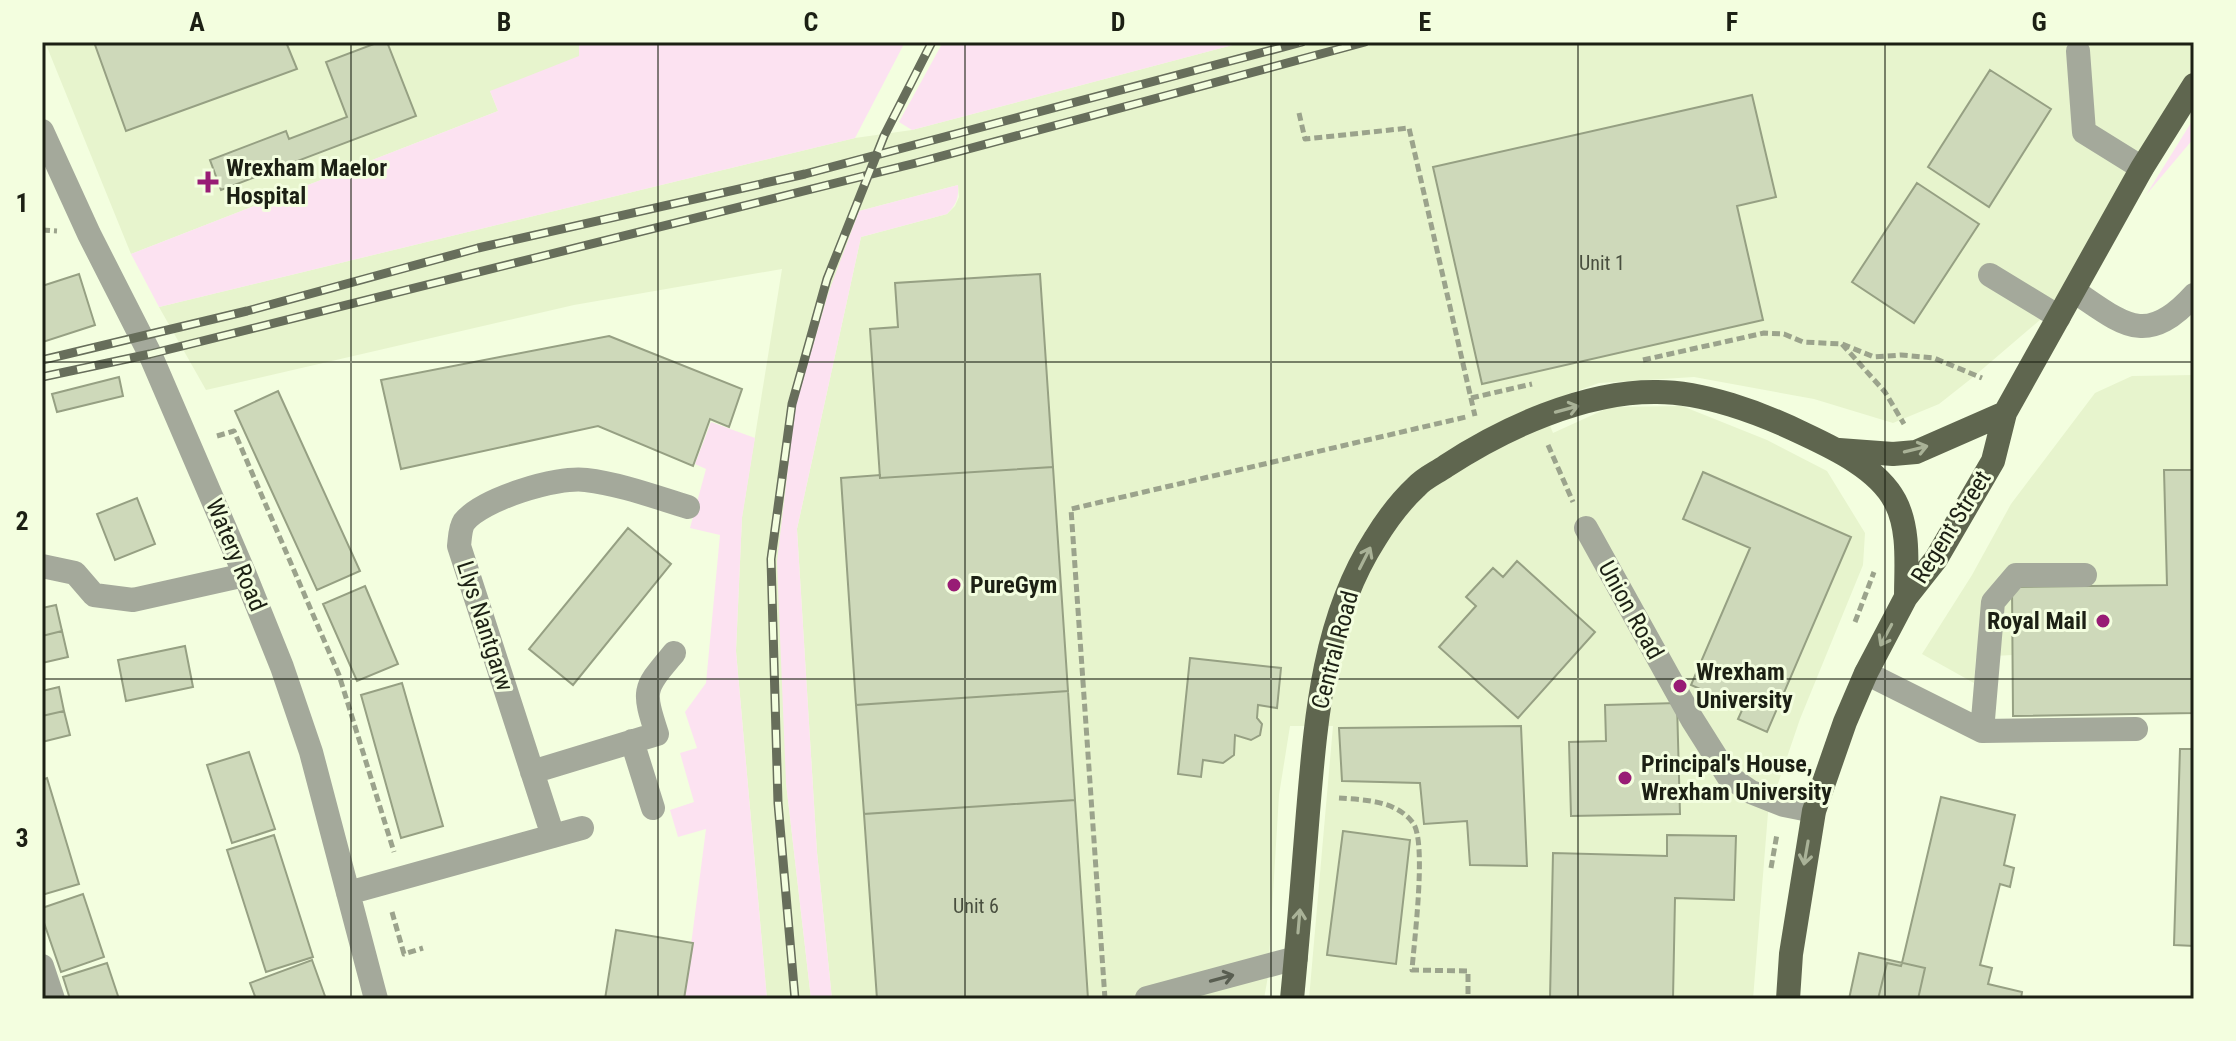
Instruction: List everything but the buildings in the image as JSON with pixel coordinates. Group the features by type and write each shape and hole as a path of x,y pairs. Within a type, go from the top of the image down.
{"main road":[{"name":"Regent Street","path":"1788,999 1791,954 1814,811 1866,673 1906,597 1936,559 1993,461 2005,413 2142,168 2194,85"},
{"name":"Central Road","path":"1292,999 1315,732 1325,672 1345,596 1375,538 1417,485 1483,442 1549,414 1608,397 1655,391 1712,400 1779,421 1839,450 1883,484 1901,515 1906,597"},
{"name":"Central Road","path":"1839,450 1893,454 1916,452 2005,413"}],"street":[{"path":"2078,51 2084,132 2142,168"},
{"name":"Watery Road","path":"42,131 89,234 150,354 282,667 311,752 376,999"},
{"path":"1990,275 2059,317"},
{"path":"2074,291 2127,325 2146,327 2180,310 2194,295"},
{"name":"Llys Nantgarw","path":"553,836 459,546 462,525 475,511 514,495 554,483 582,479 688,507"},
{"name":"Union Road","path":"1586,528 1692,719 1728,776 1751,792 1773,801 1814,811"},
{"path":"42,566 75,573 94,595 133,600 245,575"},
{"path":"1982,731 1993,602 2016,575 2085,575"},
{"path":"532,772 657,734 647,702 647,690 674,653"},
{"path":"1866,673 1982,731 2136,729"},
{"path":"632,741 653,808"},
{"path":"348,893 582,828"},
{"path":"1147,998 1296,958"},
{"path":"42,966 53,999"}],"path":[{"path":"1299,113 1305,139 1409,128 1483,442"},
{"path":"1909,433 1897,408 1842,344 1874,357 1901,355 1934,358 1982,378"},
{"path":"1549,414 1544,437 1586,528"},
{"path":"1105,999 1071,509 1475,415"},
{"path":"239,440 339,675 393,881 404,954 423,948"},
{"path":"1310,797 1377,802 1401,812 1415,824 1420,845 1412,970 1468,971 1468,999"}],"shaded area":[{"name":"Wrexham Maelor Hospital","path":"45,42 857,42 490,91 498,111 131,254"},
{"path":"579,42 905,42 855,138 159,307 131,254 498,111 490,91 579,56"},
{"path":"943,42 1244,42 912,130 899,122"},
{"path":"1244,42 2194,42 2194,85 2074,291 1939,404 1893,423 1814,399 1694,377 1599,383 1541,404 1553,433 1610,407 1682,406 1767,440 1827,471 1865,533 1863,565 1800,719 1768,813 1753,999 1309,999 1333,726 1290,726 1279,795 1264,999 832,999 817,852 797,529 861,237 947,214 959,197 958,185 859,211 795,407 786,783 811,999 767,999 736,651 742,517 782,269 574,305 206,390 159,307 855,138 912,130"},
{"path":"2194,118 2194,138 2146,195"},
{"path":"958,185 956,201 947,214 861,237 797,529 817,852 832,999 811,999 786,783 777,562 795,407 828,294 859,211"},
{"path":"2194,375 2194,713 2013,716 2012,655 1976,657 1974,683 1922,654 1972,575 2011,504 2095,393 2132,376"},
{"path":"711,422 755,438 742,518 736,651 767,999 684,999 706,829 678,837 670,810 694,802 680,753 697,748 685,712 706,683 720,535 690,528 706,469 695,464"}],"railway":[{"path":"795,999 778,803 771,559 792,404 827,279 884,136 932,42"},
{"path":"42,360 247,311 478,248 805,174 1302,42"},
{"path":"42,377 150,354 916,163 1365,42"}],"place":[{"name":"Wrexham Maelor Hospital","path":"208,182"},
{"name":"PureGym","path":"954,585"},
{"name":"Royal Mail","path":"2103,621"},
{"name":"Wrexham University","path":"1680,686"},
{"name":"Principal's House, Wrexham University","path":"1625,778"}]}
